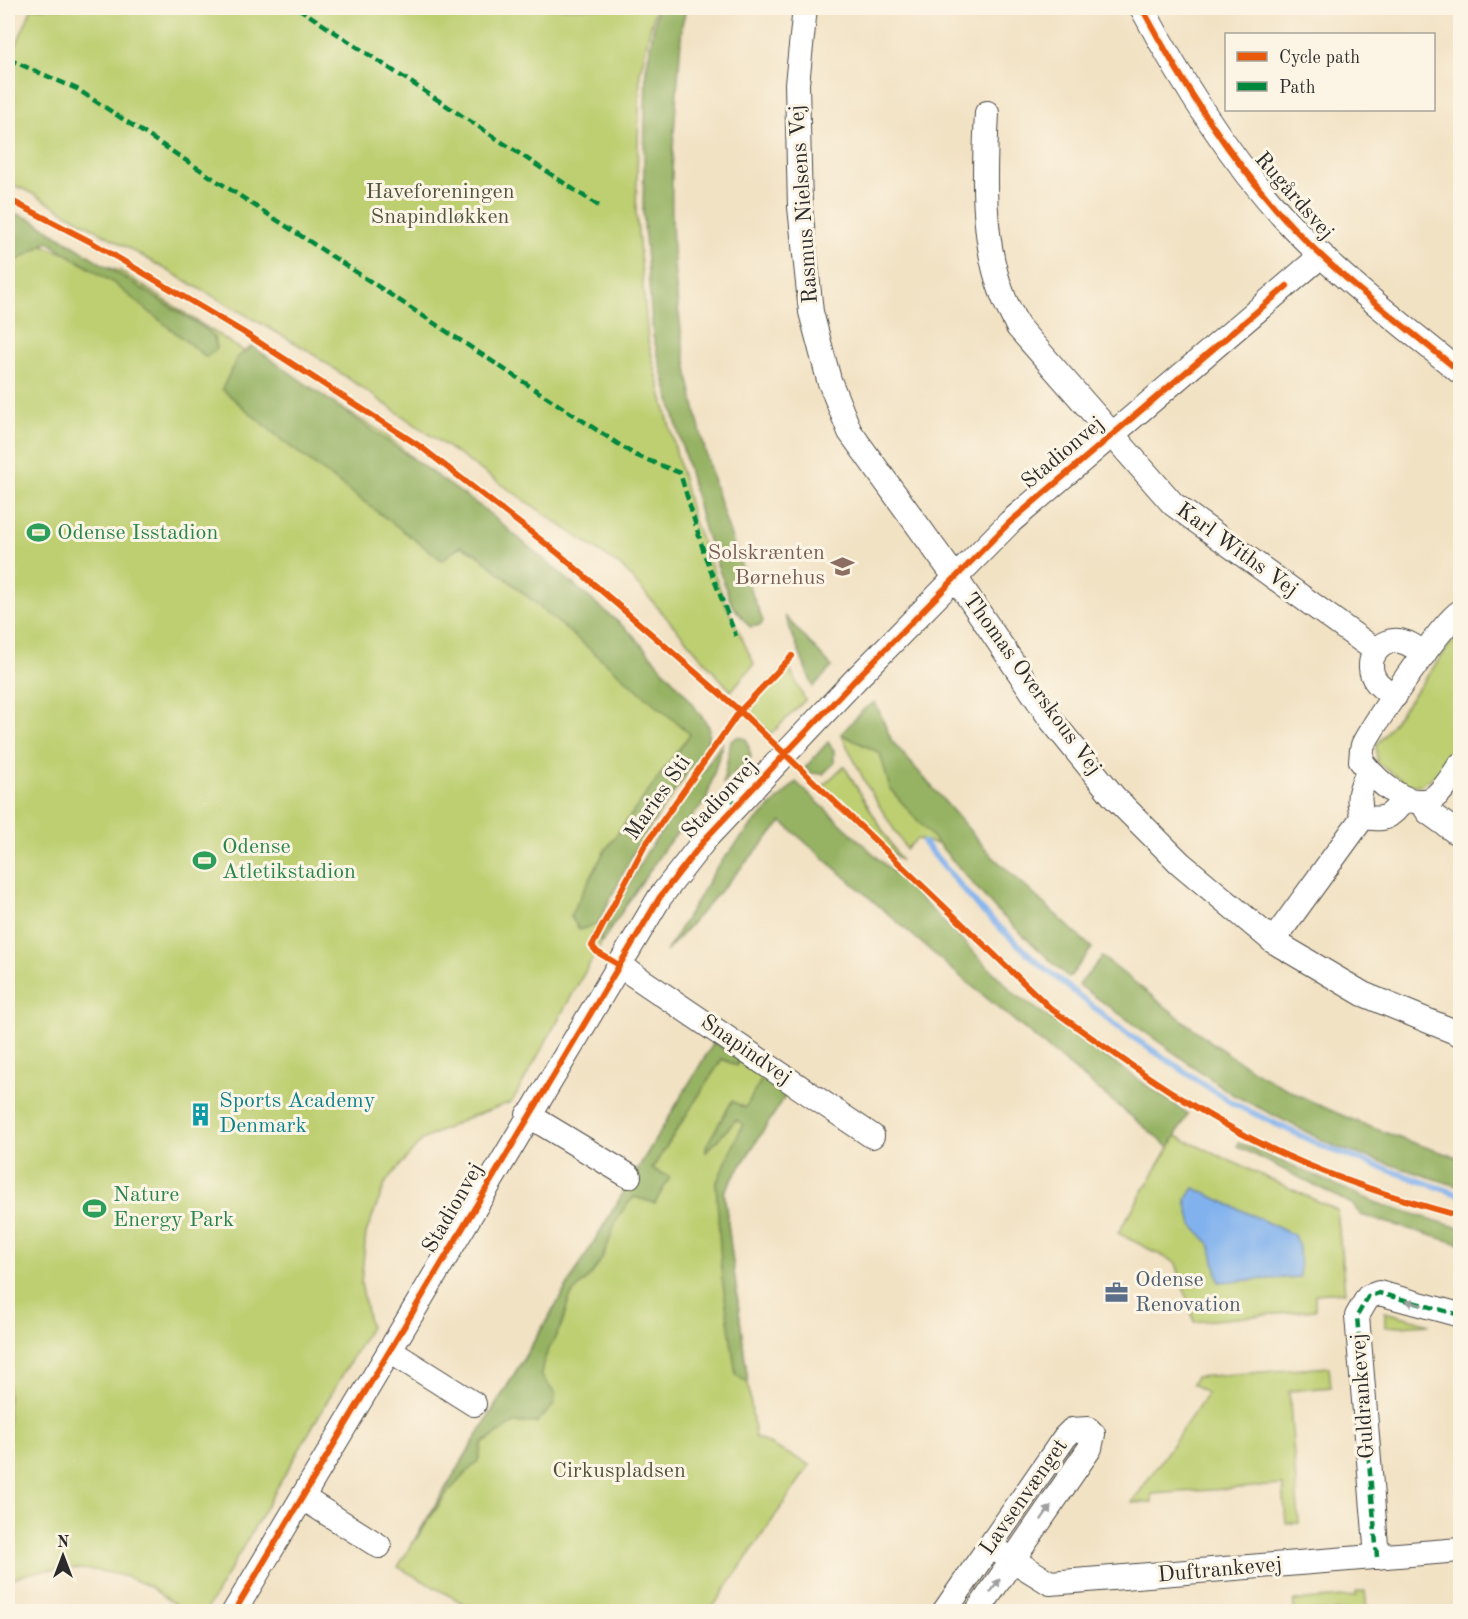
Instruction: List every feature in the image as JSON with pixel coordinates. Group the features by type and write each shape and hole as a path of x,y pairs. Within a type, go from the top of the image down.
{"street":[{"name":"Rasmus Nielsens Vej","path":"805,8 798,95 800,207 811,312 829,380 850,432 955,577"},
{"name":"Rugårdsvej","path":"1142,8 1171,62 1218,134 1285,218 1322,255 1461,372"},
{"name":"Karl Withs Vej","path":"987,112 984,162 990,241 1001,292 1018,327 1173,504 1375,650"},
{"name":"Stadionvej","path":"234,1611 619,965 667,888 707,837 855,680 1010,522 1322,255"},
{"name":"Thomas Overskous Vej","path":"955,577 1052,721 1114,797 1180,863 1273,942 1363,993 1461,1034"},
{"path":"1461,612 1424,654 1395,696 1362,746 1361,761 1369,771 1461,835"},
{"path":"1395,696 1373,677 1371,664 1375,650 1385,642 1398,640 1411,644 1424,654"},
{"path":"1363,817 1381,820 1413,800 1436,797 1461,765"},
{"path":"1363,817 1358,804 1359,791 1369,771"},
{"path":"1273,942 1363,817"},
{"name":"Snapindvej","path":"619,965 872,1136"},
{"path":"528,1115 629,1176"},
{"name":"Guldrankevej","path":"1377,1557 1357,1316 1368,1297 1379,1293 1461,1315"},
{"path":"390,1351 474,1404"},
{"name":"Lavsenvænget","path":"944,1611 1065,1437 1072,1430 1088,1429 1093,1434 1090,1448 977,1611"},
{"path":"303,1498 379,1546"},
{"name":"Duftrankevej","path":"990,1546 1050,1583 1461,1550"}],"green space":[{"name":"Haveforeningen Snapindløkken","path":"32,8 655,8 640,73 636,211 648,340 693,519 728,609 754,664 731,691 623,568 304,348 28,191 8,183 8,64"},
{"path":"657,8 686,8 682,25 672,171 672,220 680,323 688,374 712,475 744,573 763,621 761,625 750,627 732,605 705,532 653,336 643,211 646,71"},
{"path":"8,211 33,220 207,330 214,337 217,349 206,357 112,282 48,242 8,266"},
{"path":"8,221 49,248 120,271 240,349 384,433 686,695 709,727 707,744 637,846 598,923 600,945 512,1102 467,1118 422,1140 386,1182 366,1233 361,1283 370,1327 206,1611 184,1610 145,1584 112,1573 94,1570 41,1571 8,1581"},
{"path":"252,346 484,509 631,633 686,695 709,727 707,744 637,846 598,923 580,930 570,916 604,852 690,734 477,554 461,546 442,560 284,442 222,389 237,358"},
{"path":"785,616 832,667 813,687"},
{"path":"1460,631 1460,745 1443,770 1421,785 1409,785 1377,763 1376,746"},
{"path":"787,664 805,700 771,734 744,710"},
{"path":"875,702 892,741 992,856 1092,948 1069,978 996,910 890,789 880,753 841,734 864,709"},
{"path":"841,734 880,753 891,790 941,845 917,839 906,849 867,786"},
{"path":"739,736 747,740 751,757 723,783 731,741"},
{"path":"723,742 706,801 666,846 601,943 600,936 647,852"},
{"path":"828,742 834,751 834,763 823,774 811,773 805,768"},
{"path":"844,766 901,861 823,786"},
{"path":"796,782 906,884 1015,994 1188,1114 1169,1147 962,978 782,822 666,952 717,867 752,825"},
{"path":"1102,957 1221,1049 1277,1084 1367,1126 1460,1158 1460,1187 1336,1147 1232,1094 1079,985"},
{"name":"Cirkuspladsen","path":"714,1042 788,1092 724,1192 755,1437 810,1465 713,1607 714,1611 477,1611 398,1567"},
{"path":"714,1042 740,1059 737,1066 722,1059 652,1169 670,1177 655,1203 634,1197 620,1214 599,1263 571,1296 562,1324 544,1361 541,1375 555,1394 554,1405 536,1423 514,1423 482,1444 478,1461 447,1493 412,1545"},
{"path":"764,1075 788,1092 724,1192 748,1383 736,1375 722,1278 716,1184 743,1124 736,1120 706,1152 706,1146 732,1101 745,1108"},
{"path":"1176,1136 1337,1210 1345,1292 1315,1294 1315,1310 1194,1322 1176,1263 1118,1233"},
{"path":"1238,1142 1377,1203 1460,1228 1460,1244 1361,1215 1352,1204 1237,1146"},
{"path":"1385,1312 1430,1324 1385,1327"},
{"path":"1329,1367 1331,1387 1289,1391 1299,1523 1286,1523 1283,1485 1152,1494 1152,1502 1132,1503 1207,1394 1192,1383 1196,1377"},
{"path":"1365,1591 1367,1611 1294,1611 1294,1601 1356,1596 1356,1592"}],"water":[{"path":"1194,1188 1294,1235 1299,1247 1300,1277 1219,1282 1210,1244 1192,1225 1186,1200"}],"waterway":[{"path":"924,843 980,909 1037,962 1122,1030 1232,1103 1329,1149 1460,1195"}],"marked path":[{"path":"298,8 602,208"},
{"path":"632,8 637,11"},
{"path":"8,59 77,89 635,455 680,473 705,556 736,636"},
{"path":"724,790 738,806"},
{"path":"1377,1557 1357,1316 1368,1297 1379,1293 1460,1315"}],"cycle path":[{"path":"1142,8 1173,64 1207,118 1264,195 1305,240 1348,280 1460,372"},
{"path":"8,199 91,242 243,332 421,447 559,554 740,711 1050,1008 1106,1048 1193,1106 1285,1155 1371,1189 1460,1216"},
{"path":"234,1612 660,897 707,837 855,680 1010,522 1287,286"},
{"name":"Maries Sti","path":"619,965 597,952 592,946 644,847 740,711 792,656"}],"place":[{"name":"Odense Isstadion","path":"39,533"},
{"name":"Solskrænten Børnehus","path":"843,566"},
{"name":"Odense Atletikstadion","path":"204,860"},
{"name":"Sports Academy Denmark","path":"201,1114"},
{"name":"Nature Energy Park","path":"95,1208"},
{"name":"Odense Renovation","path":"1117,1293"}]}
